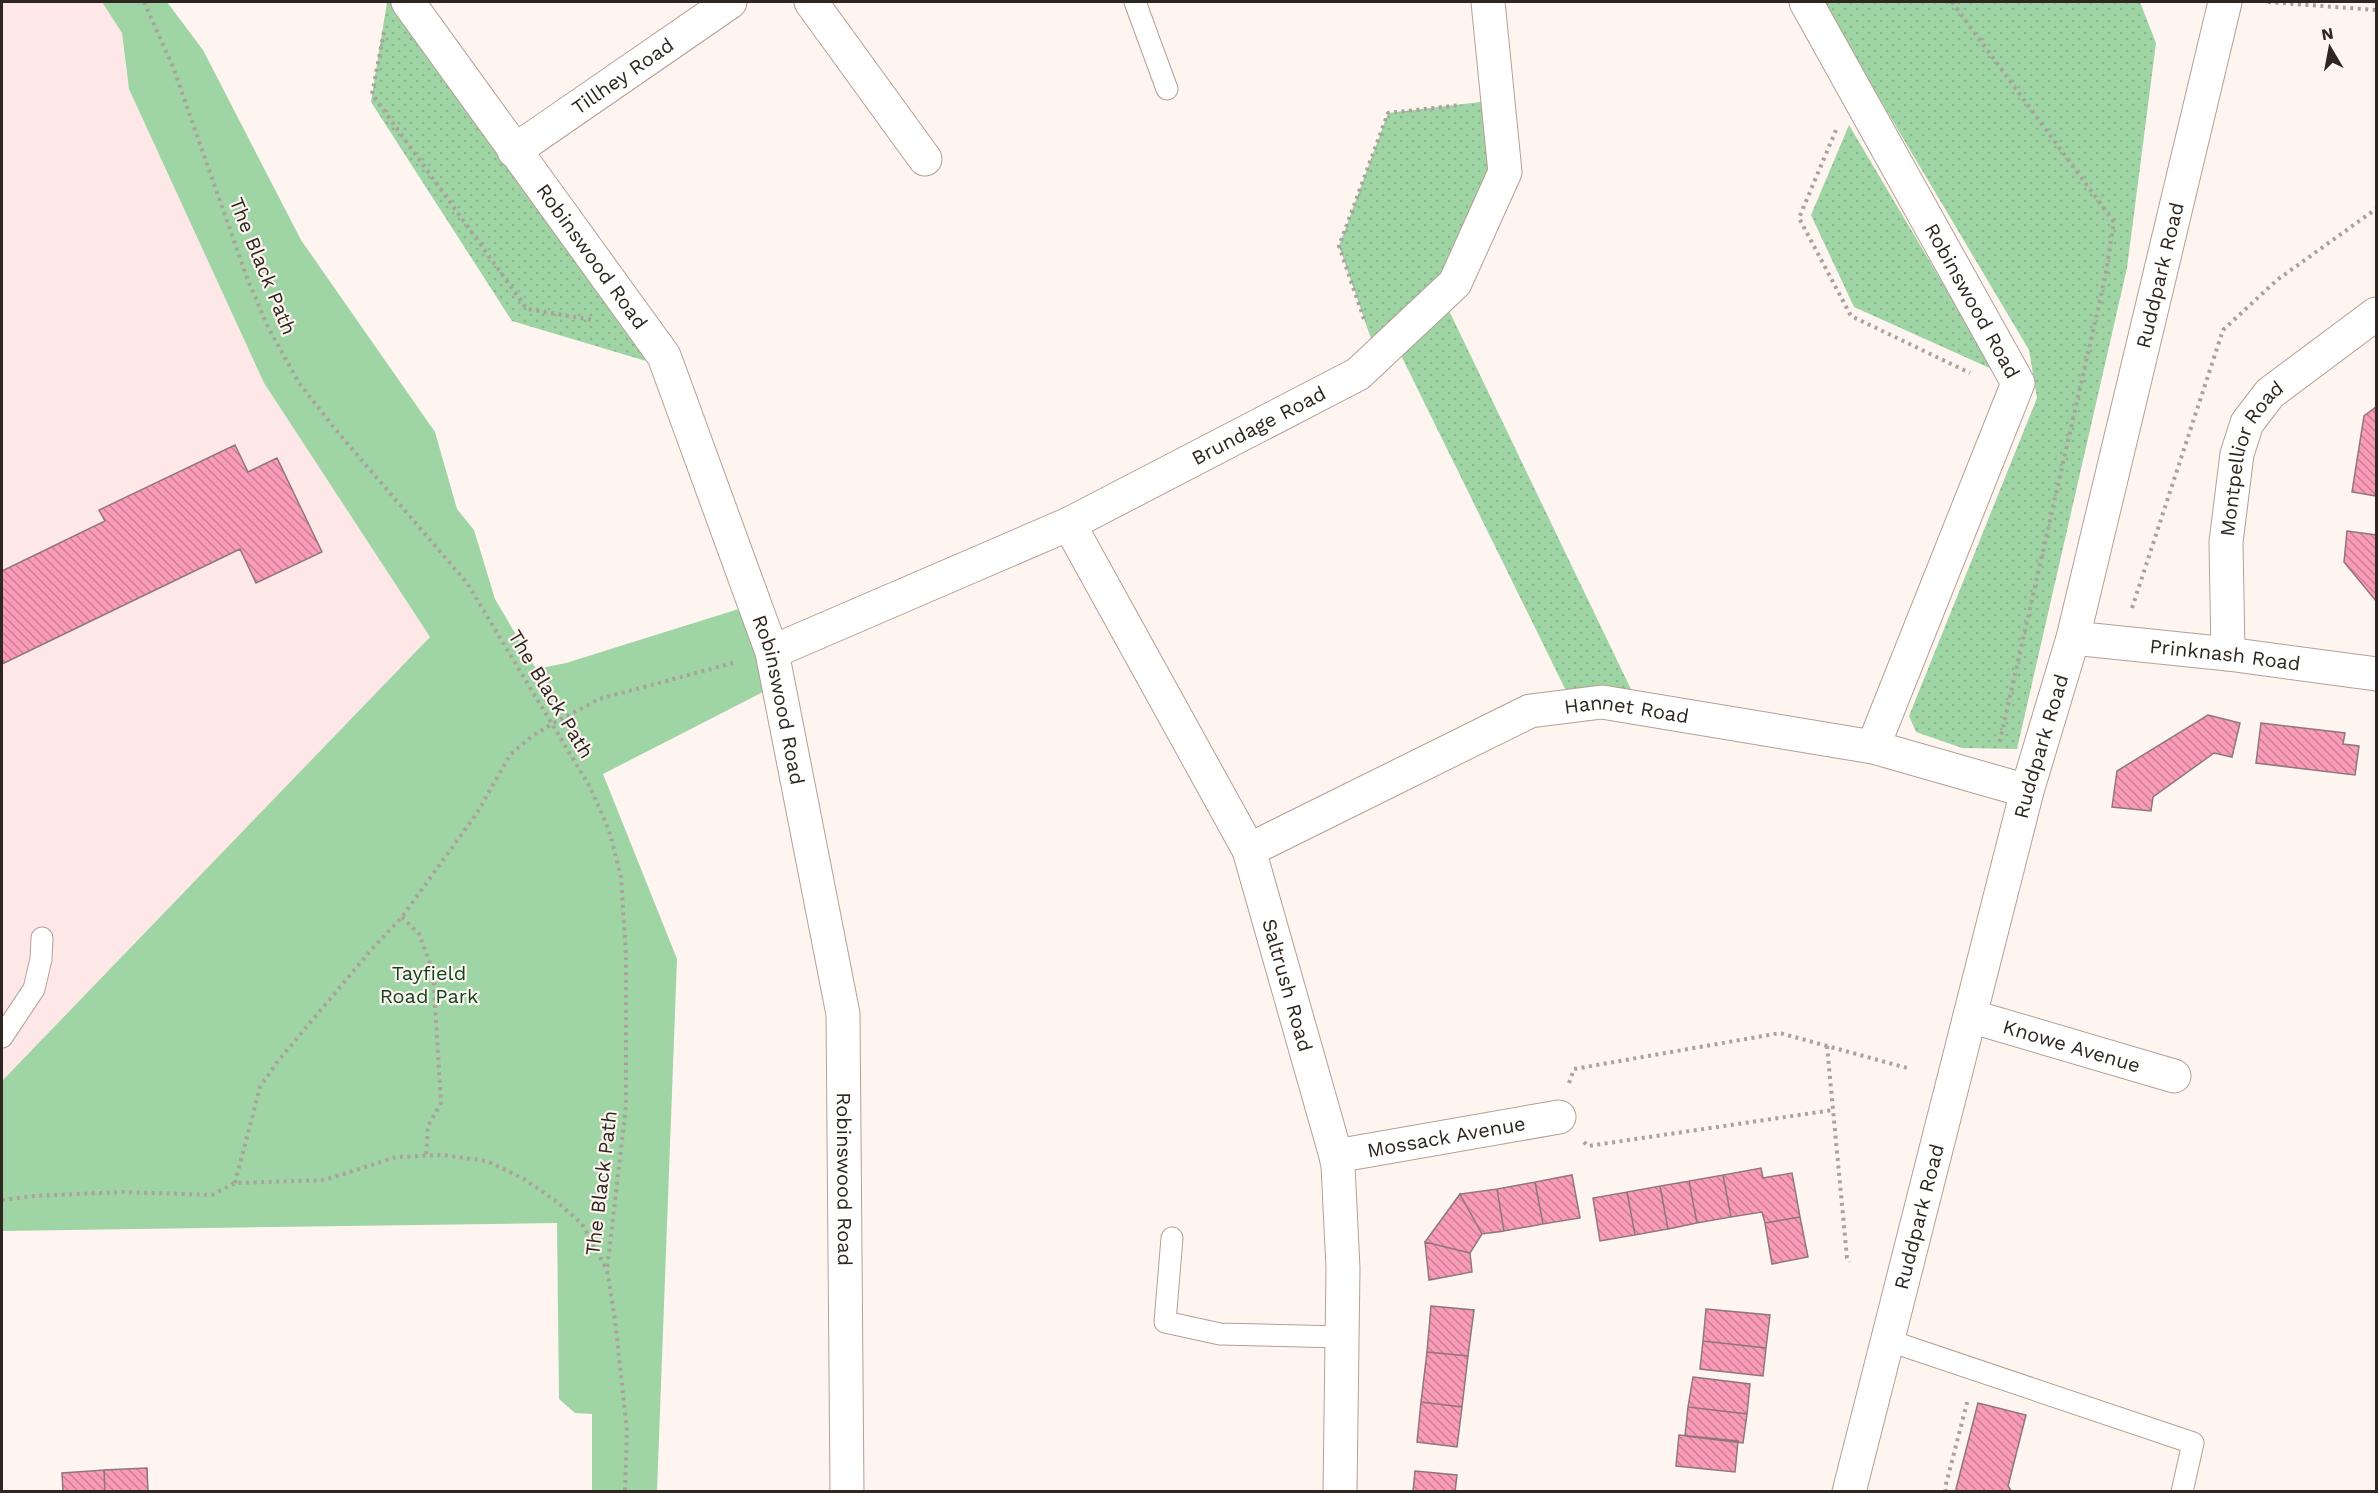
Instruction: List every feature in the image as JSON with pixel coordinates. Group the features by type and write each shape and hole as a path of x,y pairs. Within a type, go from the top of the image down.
{"street":[{"name":"Robinswood Road","path":"408,2 664,356 772,652 843,1014 847,1491"},
{"name":"Tillhey Road","path":"514,151 730,2"},
{"path":"811,2 925,159"},
{"name":"Brundage Road","path":"772,652 1069,524 1358,374 1455,283 1505,172 1488,2"},
{"name":"Robinswood Road","path":"1806,2 2018,383 1872,747"},
{"name":"Ruddpark Road","path":"1849,1491 2027,791 2073,638 2225,2"},
{"name":"Montpellior Road","path":"2228,654 2226,542 2237,454 2247,423 2270,393 2376,314"},
{"name":"Saltrush Road","path":"1069,524 1250,850 1336,1156 1343,1268 1340,1491"},
{"name":"Prinknash Road","path":"2073,638 2228,654 2376,674"},
{"name":"Hannet Road","path":"1250,850 1530,711 1602,702 1872,747 2027,791"},
{"name":"Knowe Avenue","path":"1970,1016 2174,1076"},
{"name":"Mossack Avenue","path":"1336,1156 1559,1116"}],"lane":[{"path":"1135,2 1167,89"},
{"path":"2,1037 34,989 41,959 42,938"},
{"path":"1172,1238 1165,1322 1220,1334 1342,1337"},
{"path":"1887,1340 2193,1443 2182,1491"}],"path":[{"name":"The Black Path","path":"144,2 173,67 247,278 268,327 299,383 335,429 466,583 590,787 609,830 621,877 626,955 626,1106 607,1270 627,1431 625,1491"},
{"path":"2268,2 2376,10"},
{"path":"385,25 372,94 528,309 644,329"},
{"path":"1856,93 1841,117 1799,218 1851,316 1992,383 2018,383"},
{"path":"1377,356 1339,246 1388,113 1497,100"},
{"path":"236,1183 260,1087 278,1061 372,949 402,917 477,813 510,755 531,737 599,699 772,652"},
{"path":"402,917 419,934 433,971 441,1103 428,1126 426,1156"},
{"path":"1833,1110 1588,1146 1559,1116 1574,1069 1780,1033 1907,1068"},
{"path":"1827,1046 1847,1257 1850,1262"},
{"path":"2,1200 33,1196 124,1192 212,1195 236,1183 325,1180 396,1157 443,1155 487,1161 524,1179 556,1201 582,1224 607,1270"},
{"path":"1947,1491 1945,1488 1975,1370"}],"shaded area":[{"path":"2,2 102,2 122,33 129,89 264,383 430,637 2,1081"}],"green space":[{"name":"Tayfield Road Park","path":"102,2 167,2 203,50 301,240 435,432 457,509 474,530 495,599 536,669 566,663 745,607 765,691 603,774 677,959 657,1491 592,1491 592,1414 575,1413 559,1399 557,1223 2,1231 2,1081 430,637 264,383 129,89 122,33"},
{"path":"387,2 401,2 646,361 512,321 371,102"},
{"path":"1822,2 2140,2 2156,43 2127,268 2017,749 1962,748 1916,732 1909,716 2037,398 2029,350"},
{"path":"1497,100 1505,172 1442,296 1640,708 1573,705 1394,341 1377,356 1339,246 1388,113"},
{"path":"1849,125 1994,370 1854,307 1811,215"}],"building":[{"path":"2376,407 2376,496 2352,492 2364,416"},
{"path":"235,445 248,472 277,458 322,552 256,583 240,549 2,664 2,571 105,521 99,510"},
{"path":"2347,531 2376,535 2376,601 2344,562"},
{"path":"2208,715 2240,723 2232,757 2214,753 2153,797 2151,811 2112,807 2117,771"},
{"path":"2261,723 2345,733 2343,744 2359,746 2355,775 2256,763"},
{"path":"1761,1168 1763,1178 1792,1173 1800,1217 1765,1223 1762,1212 1731,1217 1723,1175"},
{"path":"1572,1175 1580,1218 1543,1224 1535,1182"},
{"path":"1723,1175 1731,1217 1697,1223 1689,1181"},
{"path":"1689,1181 1697,1223 1668,1229 1660,1186"},
{"path":"1535,1182 1543,1224 1504,1231 1497,1189"},
{"path":"1660,1186 1668,1229 1635,1235 1627,1192"},
{"path":"1497,1189 1504,1231 1482,1234 1460,1194"},
{"path":"1627,1192 1635,1235 1600,1241 1593,1198"},
{"path":"1460,1194 1482,1234 1470,1253 1425,1242"},
{"path":"1800,1217 1808,1257 1772,1264 1765,1223"},
{"path":"1425,1242 1470,1253 1472,1272 1429,1280"},
{"path":"1431,1306 1474,1310 1468,1356 1427,1352"},
{"path":"1706,1309 1770,1315 1766,1348 1703,1341"},
{"path":"1703,1341 1766,1348 1763,1376 1700,1369"},
{"path":"1427,1352 1468,1356 1462,1407 1421,1402"},
{"path":"1693,1377 1750,1384 1747,1414 1688,1407"},
{"path":"1421,1402 1462,1407 1457,1447 1417,1442"},
{"path":"1978,1403 2026,1415 2008,1486 2012,1492 1957,1492"},
{"path":"1688,1407 1747,1414 1743,1443 1685,1436"},
{"path":"1679,1435 1738,1441 1735,1472 1676,1466"},
{"path":"147,1468 148,1492 105,1492 104,1470"},
{"path":"104,1470 105,1492 63,1492 62,1473"},
{"path":"1415,1471 1457,1475 1455,1492 1413,1492"}]}
